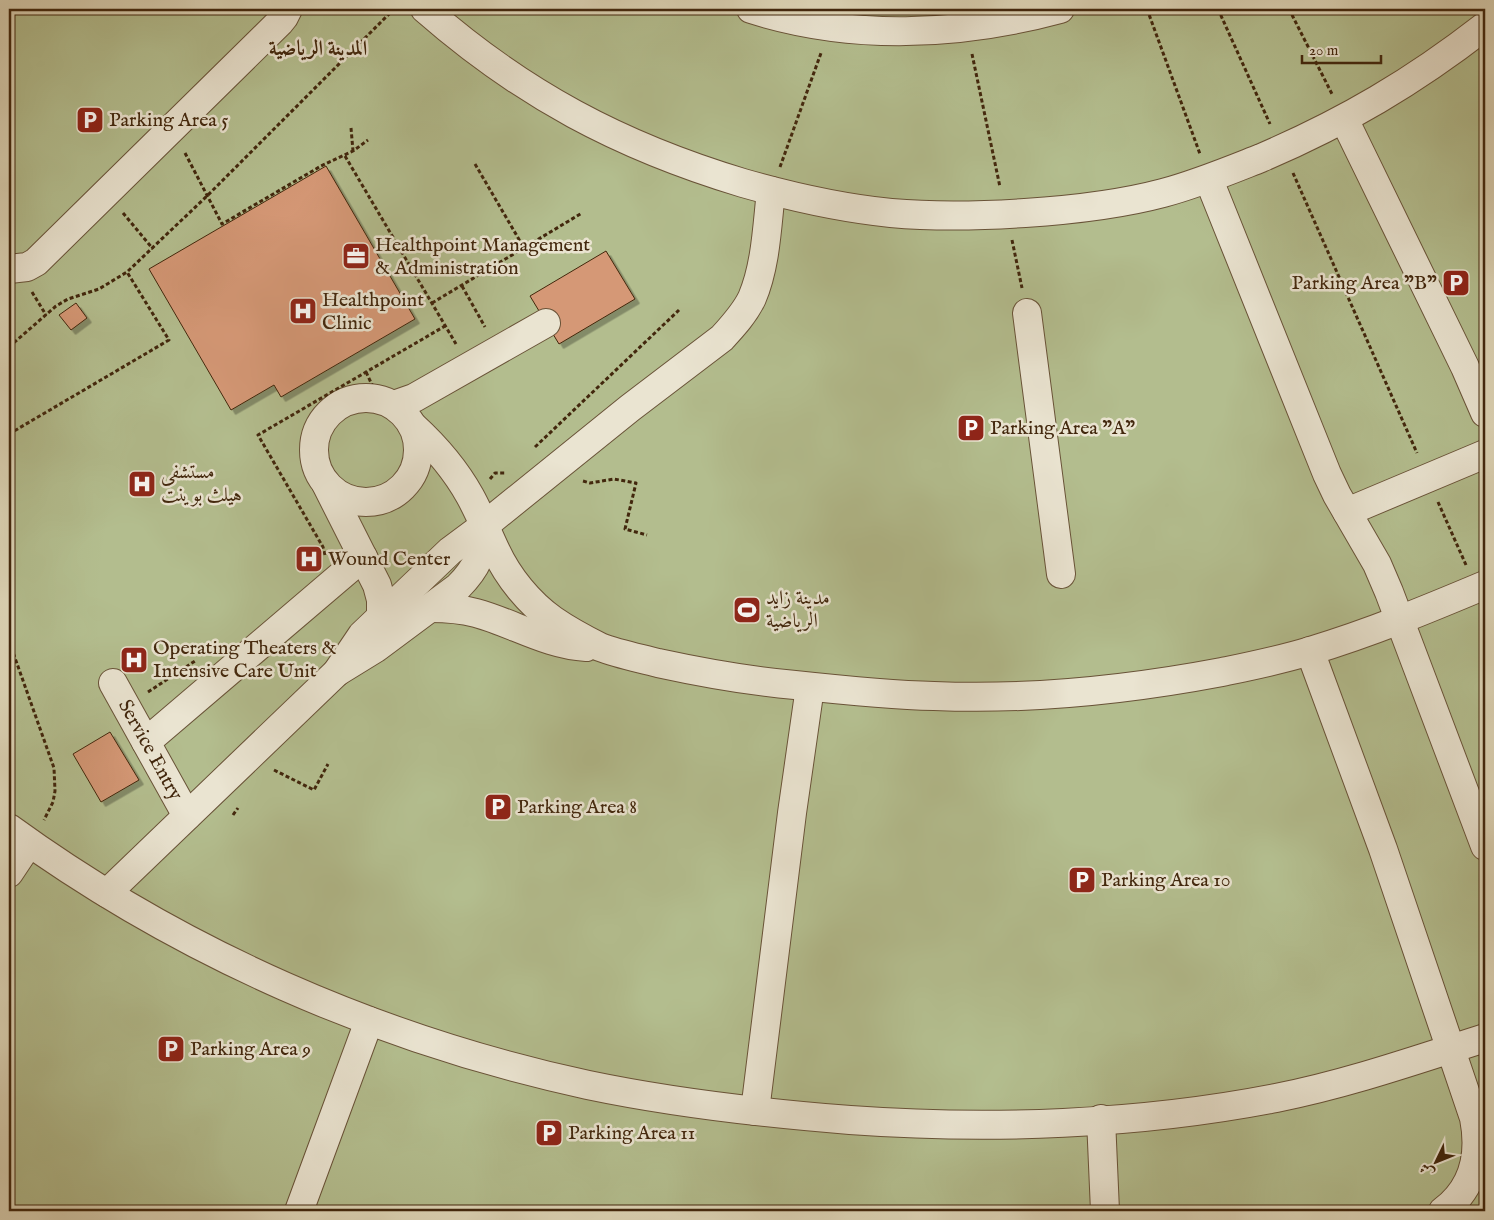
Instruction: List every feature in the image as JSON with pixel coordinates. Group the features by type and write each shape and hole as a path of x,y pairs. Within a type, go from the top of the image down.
{"lane":[{"path":"9,268 27,267 36,262 280,22 288,9"},
{"path":"425,9 461,40 517,81 577,116 640,147 705,171 772,191 831,204 891,213 952,216 1062,211 1112,204 1161,194 1209,180 1282,149 1382,98 1419,75 1485,26"},
{"path":"752,9 798,21 883,31 967,28 1026,18 1060,9"},
{"path":"1344,119 1465,367 1485,413"},
{"path":"1209,180 1326,474 1377,564 1485,846"},
{"path":"107,893 337,672 362,635 450,551 486,525 630,408 722,338 747,306 757,283 761,268 772,191"},
{"path":"1027,313 1061,574"},
{"path":"399,412 549,328"},
{"path":"381,616 379,592 316,466 314,450 316,435 322,420 333,408 347,400 363,397 399,412 447,461 461,481 486,525 496,551 507,571 536,606 554,620 600,646 641,658 725,677 873,693 936,696 999,697 1062,694 1124,688 1187,679 1310,651 1399,620 1481,587"},
{"path":"324,481 335,492 348,499 364,502 380,501 394,495 406,485 414,472 418,457 418,441 399,412"},
{"path":"1347,512 1485,454"},
{"path":"337,672 376,648 458,588 474,567 485,543 486,525"},
{"path":"146,742 363,557"},
{"path":"430,608 475,612 553,642 569,645 600,646"},
{"path":"1310,651 1383,849 1474,1118 1478,1137 1477,1156 1472,1173 1463,1191 1451,1206 1443,1211"},
{"path":"755,1111 792,813 810,687"},
{"name":"Service Entry","path":"120,695 187,816"},
{"path":"9,873 19,835 107,893 195,943 253,972 370,1020 479,1057 534,1072 644,1096 755,1111 928,1124 1034,1123 1190,1112 1278,1098 1337,1084 1485,1038"},
{"path":"299,1211 370,1020"},
{"path":"1101,1119 1105,1211"}],"path":[{"path":"9,347 56,306 68,299 99,289 127,272 207,196 394,9"},
{"path":"1147,9 1209,180"},
{"path":"1218,9 1428,478 1481,587"},
{"path":"1289,9 1344,119"},
{"path":"772,191 831,26"},
{"path":"967,28 1027,313"},
{"path":"172,127 222,224 321,166 353,151 368,140"},
{"path":"351,128 353,151"},
{"path":"344,156 460,351"},
{"path":"475,164 524,248"},
{"path":"106,193 153,249"},
{"path":"432,303 582,213"},
{"path":"9,434 169,340 127,272"},
{"path":"462,286 489,334"},
{"path":"325,562 323,547 258,435 445,326"},
{"path":"366,372 399,412"},
{"path":"562,463 574,478 582,481 590,483 614,479 636,482 625,529 647,535"},
{"path":"9,641 54,768 56,779 55,791 48,813 19,835"},
{"path":"120,695 201,658"},
{"path":"270,770 280,772 314,790 328,764"},
{"path":"233,814 243,800"}],"green space":[{"name":"مدينة زايد الرياضية","path":"9,9 1485,9 1485,1211 9,1211"}],"building":[{"path":"326,166 415,319 281,397 274,385 231,410 149,269"},
{"path":"606,251 635,299 559,344 530,296"},
{"path":"76,303 87,318 71,330 59,315"},
{"path":"110,732 139,780 101,802 73,754"}],"place":[{"name":"Parking Area 5","path":"90,120"},
{"name":"Healthpoint Management & Administration","path":"356,256"},
{"name":"Parking Area \"B\"","path":"1456,283"},
{"name":"Healthpoint Clinic","path":"303,311"},
{"name":"Parking Area \"A\"","path":"971,428"},
{"name":"مستشفى هيلث بوينت","path":"142,484"},
{"name":"Wound Center","path":"309,559"},
{"name":"مدينة زايد الرياضية","path":"747,610"},
{"name":"Operating Theaters & Intensive Care Unit","path":"134,660"},
{"name":"Parking Area 8","path":"498,807"},
{"name":"Parking Area 10","path":"1082,880"},
{"name":"Parking Area 9","path":"171,1049"},
{"name":"Parking Area 11","path":"549,1133"}],"district":[{"name":"المدينة الرياضية","path":"318,49"}]}
